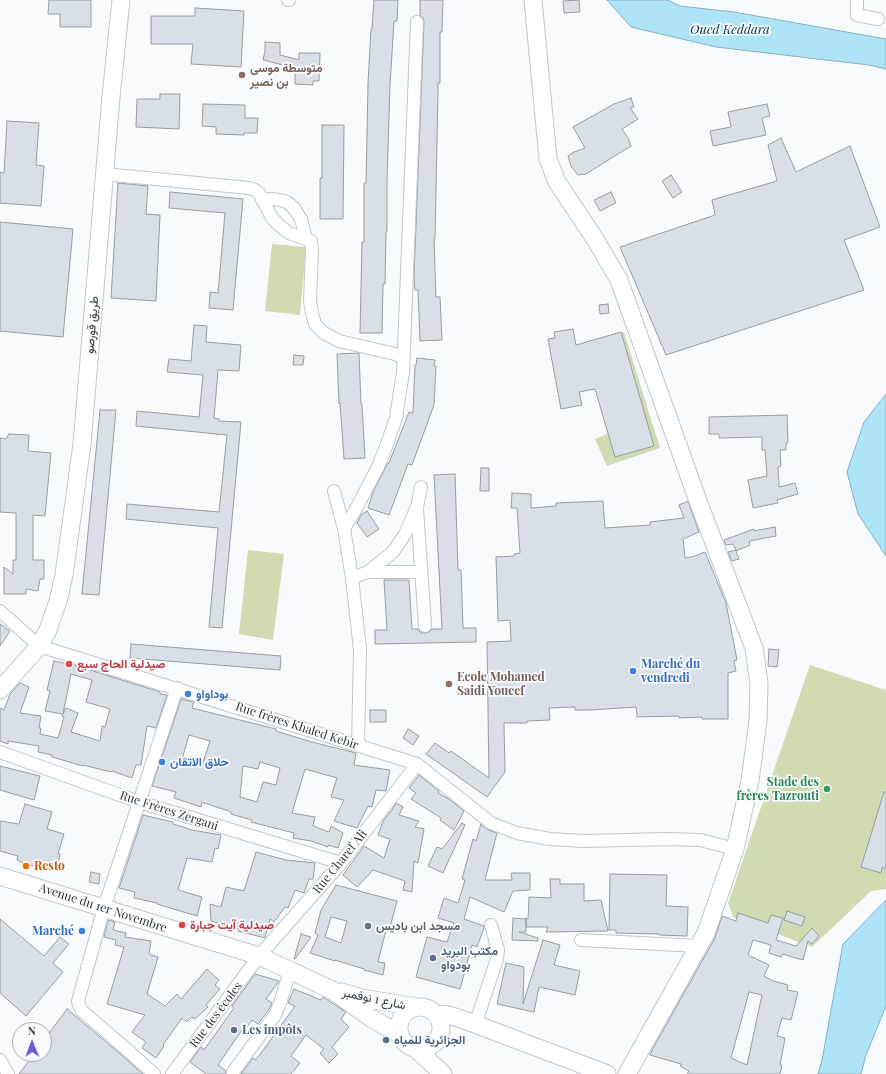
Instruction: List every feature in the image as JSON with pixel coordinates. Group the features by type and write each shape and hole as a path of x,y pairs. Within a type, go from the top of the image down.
{"main road":[{"name":"طريق قورصو","path":"0,690 39,646 52,622 64,575 82,444 104,174 121,0"},
{"path":"533,0 548,159 556,182 595,239 619,280 698,500 754,648 759,684 758,720 750,781 735,849 706,933 627,1074"},
{"name":"Avenue du 1er Novembre","path":"0,876 259,956 332,990 371,1018 399,1034"},
{"name":"شارع 1 نوفمبر","path":"332,990 362,998 416,1007"},
{"path":"416,1049 428,1048 437,1040 438,1022 427,1008 416,1007 406,1012 399,1022 399,1034 406,1044 416,1049 441,1072"},
{"path":"438,1022 454,1024 471,1023 607,1074"},
{"path":"433,1045 434,1055 441,1072"}],"street":[{"path":"857,0 857,15 878,19"},
{"path":"344,529 378,467 387,444 396,418 403,373 417,22"},
{"path":"104,174 249,188 258,193 272,218 280,226 289,233 311,242 310,302 315,324 324,333 339,341 395,354 403,358"},
{"path":"262,200 280,200 287,202 293,207 302,219 306,239"},
{"path":"352,578 368,572 392,552 405,534 417,508 421,487"},
{"path":"334,491 344,529 352,578 360,649 358,746"},
{"path":"417,508 425,626"},
{"path":"368,572 421,572"},
{"path":"0,611 39,646"},
{"name":"Rue frères Khaled Kebir","path":"39,646 417,764"},
{"path":"154,1074 81,1010 78,1004 104,908 177,688"},
{"name":"Rue Frères Zergani","path":"0,752 139,802 341,863"},
{"path":"417,764 491,823 517,833 550,839 584,841 668,839 700,840 735,849"},
{"name":"Rue Charef Ali","path":"259,956 341,863 417,764"},
{"path":"471,1023 497,959 498,950 492,925"},
{"path":"581,940 699,946"},
{"name":"Rue des écoles","path":"172,1074 259,956"},
{"path":"233,1072 275,1015 290,971"},
{"path":"0,1060 8,1074"}],"green space":[{"path":"272,244 306,247 300,315 265,311"},
{"path":"624,332 660,448 607,466 595,439 622,427 590,345"},
{"path":"248,550 284,554 273,640 239,634"},
{"name":"Stade des frères Tazrouti","path":"810,665 886,690 886,889 871,891 812,947 733,917 728,903"}],"water":[{"name":"Oued Keddara","path":"607,0 668,0 680,6 734,12 886,39 886,69 869,65 716,47 631,27"},
{"path":"886,394 886,556 858,514 847,472 864,422"},
{"path":"886,900 886,1006 866,1055 861,1074 818,1074 822,1060 843,944"}],"building":[{"path":"49,0 91,0 91,27 60,27 60,14 48,14"},
{"path":"374,0 398,0 397,21 394,21 390,85 387,232 385,284 383,284 382,333 360,333 368,83"},
{"path":"420,0 443,0 442,32 440,32 440,83 438,83 434,239 436,297 440,297 442,340 420,341 418,290 415,290 414,276 424,22 420,15"},
{"path":"579,0 580,12 564,13 563,1"},
{"path":"195,8 244,11 241,67 191,64 193,44 151,44 151,16 195,16"},
{"path":"265,42 280,43 280,55 299,60 299,53 320,53 319,81 313,81 313,85 295,84 295,68 263,60"},
{"path":"160,94 180,94 179,129 136,127 137,99 160,99"},
{"path":"631,98 634,107 630,108 638,119 622,129 631,146 584,175 578,175 571,166 568,156 585,148 573,127 614,104"},
{"path":"203,104 245,105 245,118 258,118 257,133 244,133 244,135 216,134 216,127 202,126"},
{"path":"767,104 770,116 762,118 766,135 713,146 710,131 731,127 728,112"},
{"path":"7,121 39,123 36,165 44,166 41,206 0,203 0,172 4,173"},
{"path":"322,125 344,125 343,219 320,219"},
{"path":"781,138 796,172 850,146 880,227 844,240 864,290 666,355 620,247 715,215 712,200 777,181 768,145"},
{"path":"671,175 682,192 673,198 662,181"},
{"path":"118,183 148,186 146,214 160,215 156,301 111,298"},
{"path":"170,192 243,199 233,310 209,308 210,292 218,293 225,213 169,208"},
{"path":"611,192 616,203 600,211 594,200"},
{"path":"0,222 73,229 63,337 0,331"},
{"path":"608,304 609,313 600,314 599,305"},
{"path":"194,325 207,326 206,342 241,345 239,371 218,370 214,418 219,419 219,421 241,422 222,628 209,627 218,528 126,519 127,504 219,512 227,435 136,426 137,411 199,417 203,375 167,372 169,359 191,361"},
{"path":"573,329 576,345 621,332 654,446 615,457 595,389 579,392 582,405 561,409 548,339 555,338 554,332"},
{"path":"359,353 365,458 344,459 340,403 339,404 337,354"},
{"path":"294,355 304,356 303,365 293,365"},
{"path":"417,358 435,360 434,405 412,465 408,464 389,515 368,508 374,490 389,463 409,412 413,413 415,365"},
{"path":"100,410 116,410 99,595 82,594"},
{"path":"787,415 788,443 786,443 786,450 780,450 781,466 778,467 779,487 795,483 798,494 777,500 778,503 753,508 748,480 767,476 765,450 762,450 762,437 719,438 719,434 709,434 709,417"},
{"path":"9,434 29,435 28,451 51,453 45,516 33,515 33,560 44,560 44,579 40,579 38,591 26,589 26,594 4,594 4,567 13,574 13,560 16,560 16,513 0,512 0,438 6,439"},
{"path":"481,468 489,468 489,491 480,491"},
{"path":"455,474 458,570 461,570 463,628 476,628 476,642 375,644 375,630 387,630 384,580 409,580 412,629 418,629 421,633 425,633 432,629 442,629 434,475"},
{"path":"512,493 531,494 531,508 556,506 556,503 603,501 605,528 650,525 650,522 684,518 679,505 688,501 699,532 683,539 685,558 705,552 726,603 737,660 734,661 736,671 728,673 728,719 702,719 702,717 679,718 679,716 637,717 636,707 591,710 575,710 575,707 549,708 550,720 527,721 527,723 504,723 505,772 487,797 426,754 435,743 449,753 451,751 489,778 487,642 511,641 510,620 498,621 496,557 514,556 514,554 520,553 517,508 511,508"},
{"path":"367,511 379,529 367,537 357,523 361,515"},
{"path":"775,527 776,536 749,541 750,545 736,551 739,559 732,561 728,552 736,550 733,544 726,545 724,540 754,529 754,531"},
{"path":"0,624 10,631 0,646"},
{"path":"131,644 281,656 280,670 130,658"},
{"path":"769,649 779,650 777,667 768,666"},
{"path":"54,661 74,665 167,695 156,728 147,726 141,765 136,765 132,778 112,771 83,766 52,757 52,755 38,752 39,746 8,741 8,744 0,741 0,708 4,710 10,694 20,683 29,687 20,713 41,716 39,728 41,728 40,734 58,738 64,717 62,716 63,714 45,711 50,691 47,690","holes":["71,674 92,680 86,702 110,709 105,727 102,726 100,741 71,732 78,713 66,708 63,714"]},
{"path":"181,699 194,702 192,708 276,729 276,731 312,742 356,753 354,765 390,770 386,791 376,790 372,807 368,806 357,828 334,821 344,800 331,797 337,778 305,769 292,813 315,817 313,826 329,832 331,826 343,833 338,848 293,838 294,833 251,822 252,820 231,814 231,812 202,802 201,807 174,798 176,792 152,786","holes":["189,735 210,741 202,765 182,759","260,762 280,768 276,785 263,782 257,802 240,797 243,766 258,769"]},
{"path":"370,710 386,710 386,722 370,722"},
{"path":"408,729 419,736 413,745 403,738"},
{"path":"0,766 40,776 34,800 0,790"},
{"path":"419,775 439,791 438,793 449,799 464,811 454,830 440,820 441,818 411,799 416,793 409,788"},
{"path":"884,792 886,792 886,868 882,868 881,873 861,867"},
{"path":"396,803 403,807 399,815 419,821 415,827 424,829 418,863 414,861 412,892 403,890 405,881 373,870 357,887 343,875 364,846 384,858 390,839 378,835 383,821 391,812"},
{"path":"25,804 52,812 47,829 64,834 58,854 60,854 57,870 28,865 17,860 18,856 0,851 0,821 19,824"},
{"path":"143,815 173,822 173,824 192,830 221,835 218,849 215,848 212,862 187,858 178,890 202,897 197,916 157,903 134,898 135,892 119,888"},
{"path":"462,823 465,825 443,873 428,866 437,847 442,849"},
{"path":"481,824 488,830 497,833 485,880 512,880 511,873 530,873 530,890 513,891 504,912 470,897 464,919 484,926 484,928 477,947 472,945 460,989 416,977 427,937 447,942 454,923 438,918 444,898 458,903 465,880 462,879 473,839 476,841"},
{"path":"256,852 286,860 315,863 313,879 309,879 304,893 295,890 288,908 285,907 274,922 270,919 265,938 238,931 239,929 211,921 210,904 221,907 226,887 244,891"},
{"path":"91,872 100,874 99,884 89,882"},
{"path":"610,874 667,875 666,906 688,907 687,936 616,933 616,930 609,930"},
{"path":"550,879 560,879 560,884 584,884 584,901 601,900 608,931 546,932 548,927 526,927 529,897 551,898"},
{"name":"مسجد ابن باديس","path":"336,885 397,901 389,931 386,930 378,962 385,963 383,975 310,953 318,935 315,933 321,910","holes":["331,917 347,921 341,943 325,937"]},
{"path":"787,911 805,917 802,926 784,920"},
{"path":"738,913 768,923 771,915 783,918 776,940 796,946 812,928 819,936 812,944 808,941 803,960 782,954 781,957 769,953 771,945 753,940 748,955 769,965 764,976 773,981 788,985 787,990 798,992 791,1020 782,1018 777,1036 785,1038 780,1065 782,1065 780,1074 687,1074 689,1071 680,1066 681,1064 650,1055 715,938 722,916 736,921","holes":["749,992 762,995 747,1065 731,1058"]},
{"path":"513,918 526,919 526,932 519,932 538,938 538,941 512,940"},
{"path":"0,919 44,956 60,937 69,944 53,963 63,972 26,1016 0,993"},
{"path":"108,920 115,922 113,930 126,933 125,937 151,941 149,954 158,957 147,994 165,1006 177,994 181,999 207,969 219,980 215,985 220,989 206,1005 208,1007 195,1019 192,1017 187,1022 182,1018 163,1045 164,1046 156,1058 142,1048 146,1042 132,1032 145,1015 107,1004 124,947 115,945 116,940 104,937"},
{"path":"301,934 311,937 294,959"},
{"path":"543,940 560,945 554,965 580,971 575,995 539,987 534,1012 497,1004 506,963 524,967 523,1004"},
{"path":"255,974 279,981 266,999 272,1003 271,1006 258,1024 252,1020 246,1028 244,1027 218,1065 226,1071 226,1074 206,1074 190,1062 201,1047 204,1050 234,1008 232,1006"},
{"path":"294,989 321,1000 323,997 346,1012 341,1019 349,1027 332,1047 338,1054 329,1063 320,1053 324,1049 306,1035 291,1056 300,1063 291,1074 241,1074 253,1058 256,1060 295,1006 288,1003"},
{"path":"67,1009 143,1074 19,1074 28,1062 52,1062 52,1029"}],"place":[{"name":"متوسطة موسى بن نصير","path":"242,75"},
{"name":"صيدلية الحاج سبع","path":"69,664"},
{"name":"Marché du vendredi","path":"633,671"},
{"name":"Ecole Mohamed Saidi Youcef","path":"449,684"},
{"name":"بوداواو","path":"188,694"},
{"name":"حلاق الاتقان","path":"162,762"},
{"name":"Stade des frères Tazrouti","path":"827,789"},
{"name":"Resto","path":"26,866"},
{"name":"صيدلية آيت جبارة","path":"182,925"},
{"name":"مسجد ابن باديس","path":"368,926"},
{"name":"Marché","path":"82,931"},
{"name":"مكتب البريد بودواو","path":"433,958"},
{"name":"Les impôts","path":"234,1030"},
{"name":"الجزائرية للمياه","path":"386,1040"}]}
